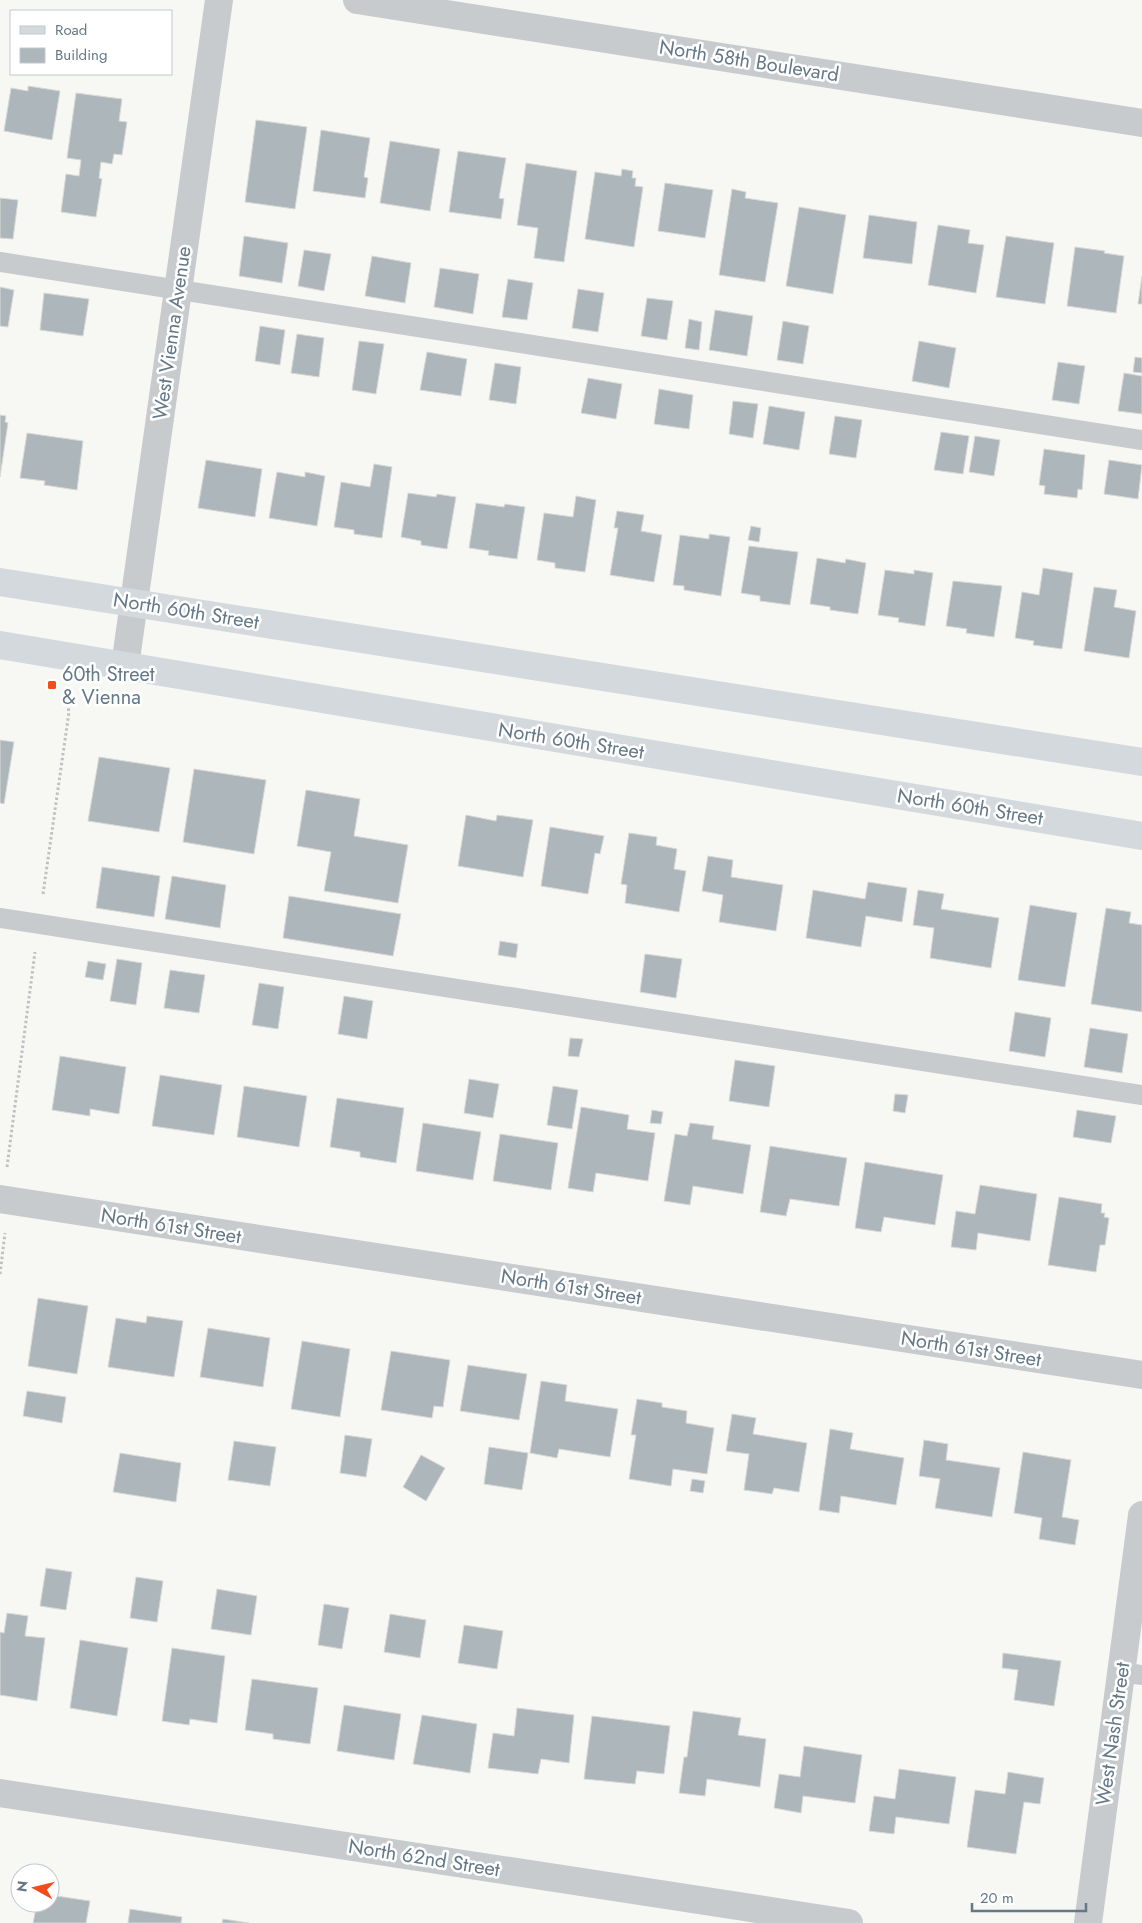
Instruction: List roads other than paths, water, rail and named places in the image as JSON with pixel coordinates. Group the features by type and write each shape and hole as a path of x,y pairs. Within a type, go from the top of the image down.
{"main road":[{"name":"North 60th Street","path":"0,582 1142,762"},
{"name":"North 60th Street","path":"0,645 1142,836"}],"street":[{"name":"West Vienna Avenue","path":"125,666 219,0"},
{"name":"North 58th Boulevard","path":"357,0 1142,123"},
{"name":"North 61st Street","path":"4,1200 1142,1375"},
{"name":"West Nash Street","path":"1088,1923 1132,1674 1142,1515"},
{"name":"North 62nd Street","path":"0,1793 849,1923"}],"lane":[{"path":"0,262 1142,440"},
{"path":"0,918 1142,1095"}],"place":[{"name":"60th Street & Vienna","path":"52,685"}]}
